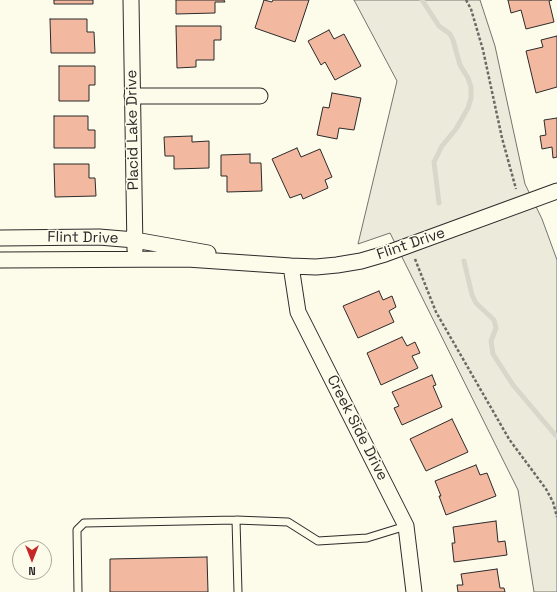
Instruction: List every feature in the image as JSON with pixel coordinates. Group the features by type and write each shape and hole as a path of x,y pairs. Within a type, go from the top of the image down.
{"street":[{"name":"Placid Lake Drive","path":"131,0 135,259"},
{"path":"132,96 260,96"},
{"name":"Flint Drive","path":"0,260 187,259 316,267 361,261 384,254 557,191"},
{"name":"Flint Drive","path":"0,238 100,237 135,240 260,264"},
{"name":"Creek Side Drive","path":"291,266 298,312 406,526 414,592"}],"lane":[{"path":"78,592 77,530 84,523 236,520 288,522 318,541 367,538 406,526"},
{"path":"236,520 238,592"}],"path":[{"path":"466,0 471,9 483,50 502,138 516,189"},
{"path":"414,258 436,312 509,439 546,489 553,502 557,517"}],"shaded area":[{"path":"354,0 480,0 495,46 525,184 542,219 557,260 557,592 534,592 518,490 390,233 358,244 397,81"}],"building":[{"path":"54,0 93,0 93,4 54,4"},
{"path":"176,0 224,0 225,2 215,2 215,13 176,14"},
{"path":"264,0 272,2 273,0 309,0 295,42 255,28"},
{"path":"508,0 552,0 549,1 554,22 526,29 521,10 511,13"},
{"path":"50,19 87,19 87,32 94,32 95,53 51,53"},
{"path":"176,26 221,26 221,40 214,40 214,60 196,60 196,67 177,68"},
{"path":"329,30 334,39 344,34 361,66 335,80 325,62 321,65 308,41"},
{"path":"557,36 557,87 536,93 526,51 543,47 541,40"},
{"path":"59,66 95,66 95,85 89,85 89,101 59,101"},
{"path":"332,93 361,98 354,130 339,128 337,139 317,135 323,107 329,108"},
{"path":"54,116 88,116 88,130 95,130 95,148 54,148"},
{"path":"557,118 557,157 553,158 552,147 542,149 540,136 546,135 544,120"},
{"path":"192,136 192,142 209,141 209,168 174,169 174,156 165,156 164,137"},
{"path":"297,148 301,157 320,149 332,177 325,180 328,188 303,199 301,194 290,198 272,159"},
{"path":"250,154 250,163 261,163 262,191 227,192 227,176 221,176 221,155"},
{"path":"54,164 89,164 89,178 95,178 96,196 55,197"},
{"path":"379,291 383,300 392,296 396,307 389,311 394,322 358,338 343,306"},
{"path":"402,337 407,346 415,342 420,353 412,356 418,368 381,385 367,353"},
{"path":"432,375 436,385 433,386 442,407 402,425 394,408 399,406 392,392"},
{"path":"452,419 468,452 426,471 410,439"},
{"path":"476,465 480,475 487,473 496,496 446,515 435,481"},
{"path":"496,521 498,542 505,541 507,555 454,562 452,543 455,543 453,527"},
{"path":"207,557 208,592 110,592 110,559"},
{"path":"497,569 500,588 504,588 505,592 458,592 457,585 463,585 461,574"}],"waterway":[{"path":"422,0 439,26 450,34 460,65 468,78 471,87 471,98 468,108 456,129 442,146 434,162 439,203"},
{"path":"464,261 472,295 476,303 494,320 496,328 491,341 493,354 513,385 557,437"}]}
